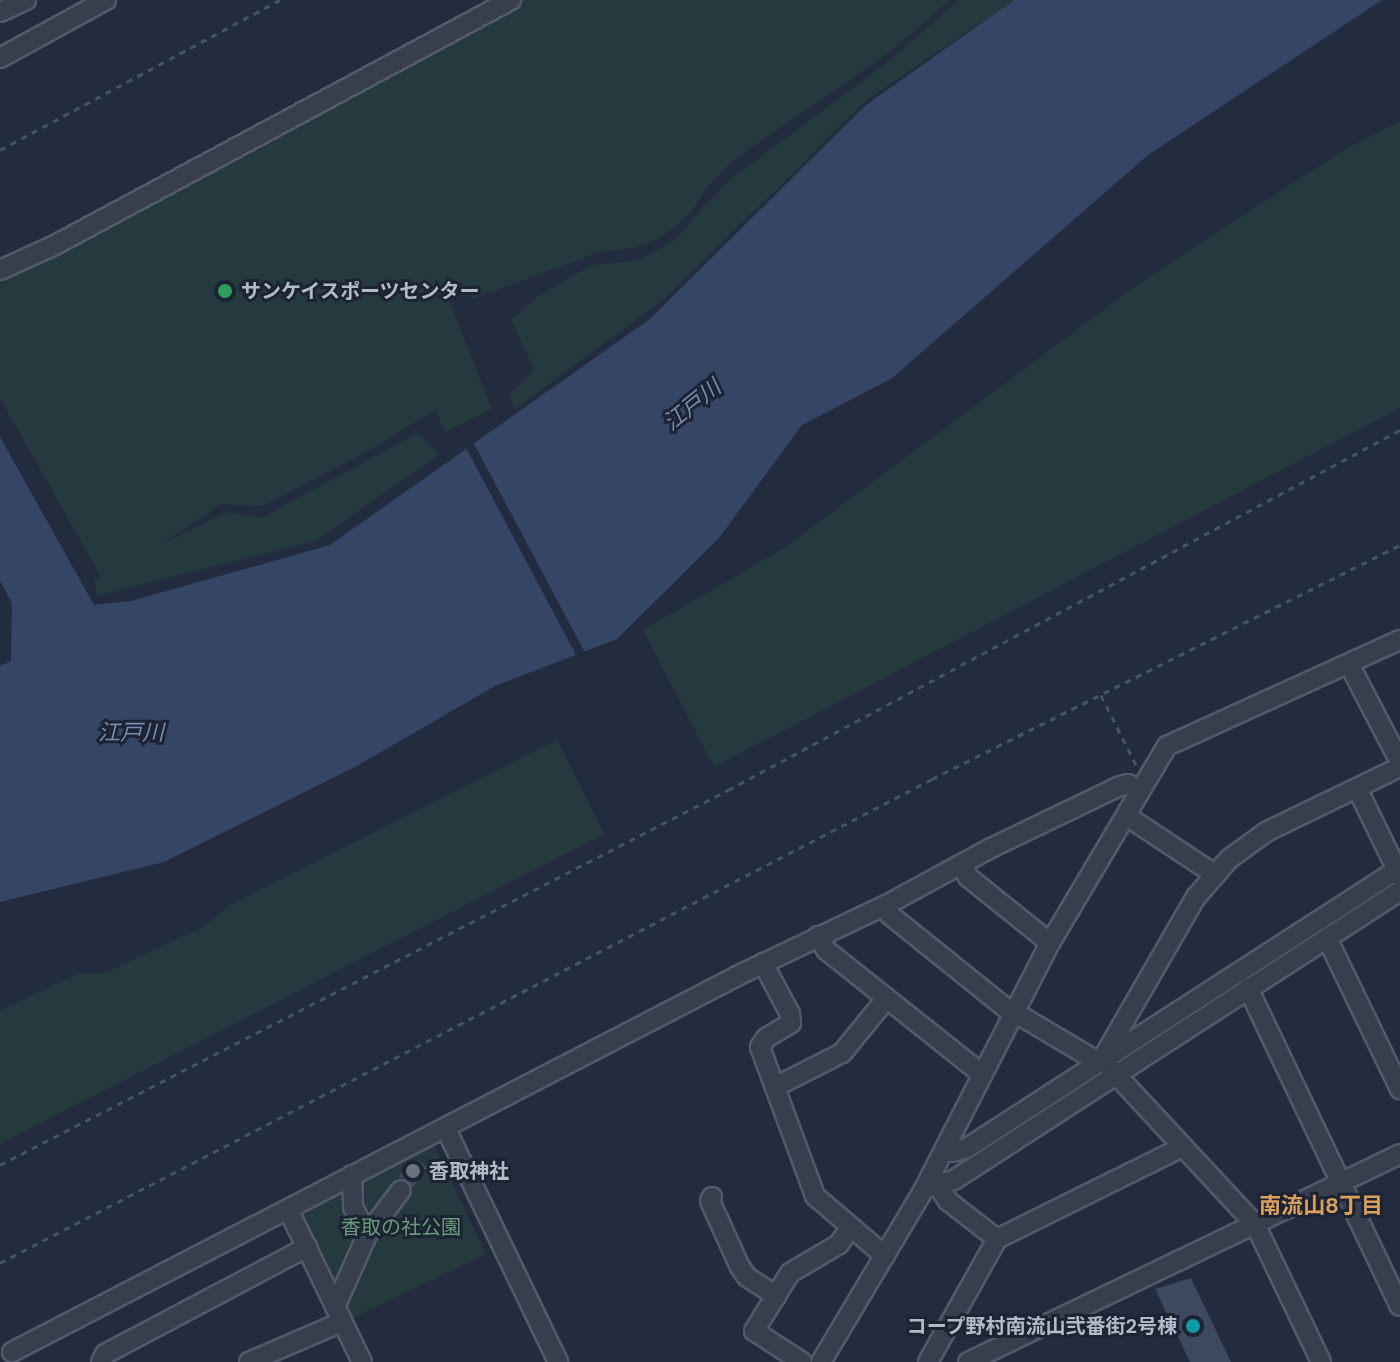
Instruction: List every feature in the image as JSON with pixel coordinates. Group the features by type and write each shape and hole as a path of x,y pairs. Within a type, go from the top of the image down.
{"street":[{"path":"0,12 26,0"},
{"path":"0,58 106,0"},
{"path":"0,270 55,245 511,0"},
{"path":"821,1362 885,1256 932,1188 946,1148 1050,943 1128,817 1144,785 1174,741 1400,640"},
{"path":"1106,1066 1167,944 1214,874 1266,832 1400,764 1349,664"},
{"path":"10,1358 352,1175 763,963 886,905 1120,786 1144,785"},
{"path":"932,1188 1106,1066 1399,871 1357,788"},
{"path":"1128,817 1214,874"},
{"path":"963,864 968,877 1050,943"},
{"path":"946,1148 952,1152 967,1148 1106,1066 1248,988 1400,891"},
{"path":"886,905 890,915 1014,1013 1106,1066 1255,1224 1321,1362"},
{"path":"818,936 826,950 982,1074"},
{"path":"1327,938 1400,1089"},
{"path":"763,963 790,1014 791,1023 766,1038 760,1047 815,1196 885,1256"},
{"path":"1248,988 1400,1306"},
{"path":"775,1087 842,1053 886,999"},
{"path":"446,1129 558,1362"},
{"path":"928,1362 997,1239 1182,1147"},
{"path":"968,1362 1002,1355 1255,1224 1400,1154"},
{"path":"352,1175 353,1207 367,1235"},
{"path":"932,1188 997,1239"},
{"path":"249,1362 339,1314 367,1235 401,1190"},
{"path":"712,1197 710,1201 740,1267 747,1277 776,1296"},
{"path":"288,1209 362,1362"},
{"path":"802,1362 754,1331 790,1273 839,1244 851,1227"},
{"path":"101,1362 105,1354 307,1247"}],"path":[{"path":"0,150 280,0"},
{"path":"0,1165 728,790 1400,430"},
{"path":"0,1263 932,779 1400,545"},
{"path":"1101,695 1144,785"}],"green space":[{"name":"サンケイスポーツセンター","path":"494,0 950,0 890,52 732,161 708,186 689,215 660,238 635,248 603,251 473,299 460,287 453,288 447,295 492,409 446,432 435,410 363,454 262,506 221,504 160,545 227,512 261,518 418,433 439,455 315,541 97,596 94,580 101,577 0,398 0,262"},
{"path":"959,0 1014,0 868,99 665,298 514,410 509,396 534,369 511,320 538,296 592,265 640,260 674,240 726,183 888,62"},
{"path":"1400,121 1400,408 714,767 643,630 784,548 1137,285 1342,151"},
{"path":"557,740 604,834 0,1144 0,1011 79,973 103,974 203,927 230,905"},
{"name":"香取の社公園","path":"435,1147 486,1254 349,1320 297,1210 406,1156"}],"water":[{"name":"江戸川","path":"1014,0 1382,0 1148,155 891,379 802,425 719,538 617,639 495,686 355,767 164,862 0,902 0,666 11,661 12,603 0,581 0,437 94,605 131,601 330,545 650,319 866,105"}],"pier":[{"path":"472,440 587,655 579,660 464,444"}],"building":[{"name":"香取神社","path":"418,1160 428,1168 413,1187 398,1176"},
{"name":"コープ野村南流山弐番街2号棟","path":"1191,1278 1231,1362 1190,1362 1155,1289"}],"waterway":[{"path":"943,1175 1060,1099"}],"place":[{"name":"サンケイスポーツセンター","path":"225,291"},
{"name":"香取神社","path":"413,1171"},
{"name":"コープ野村南流山弐番街2号棟","path":"1193,1326"}],"district":[{"name":"南流山8丁目","path":"1321,1206"}]}
